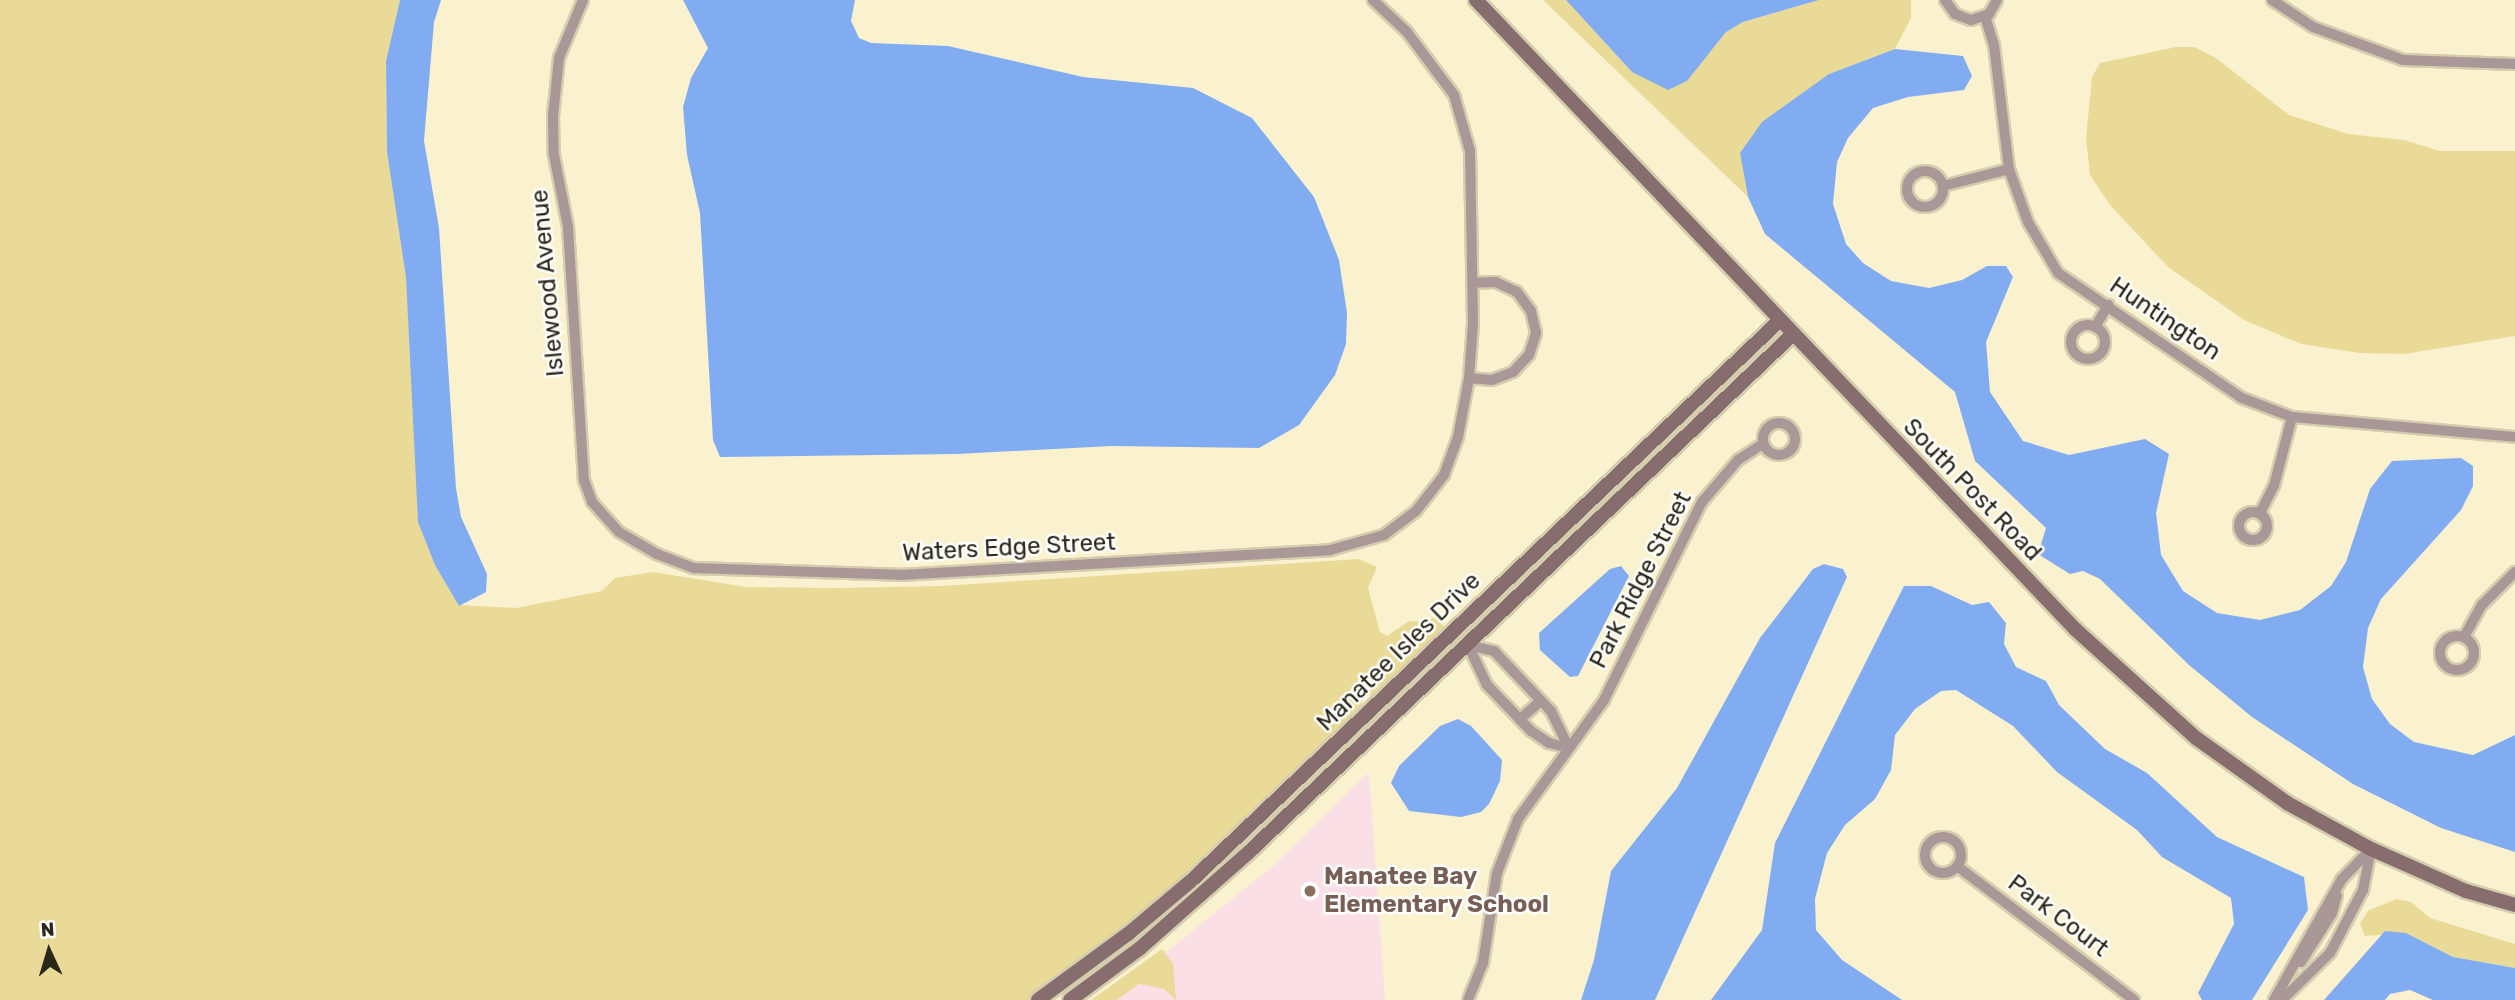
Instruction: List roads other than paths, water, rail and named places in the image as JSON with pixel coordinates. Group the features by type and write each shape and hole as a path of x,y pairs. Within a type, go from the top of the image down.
{"street":[{"name":"Islewood Avenue","path":"583,0 559,58 553,116 554,155 568,227 584,480 592,502 606,519 640,545"},
{"path":"1373,0 1407,32 1454,95 1470,151 1473,283 1469,378 1492,380 1513,373 1529,355 1536,333 1531,311 1517,292 1496,282 1473,283"},
{"name":"South Post Road","path":"1476,0 2076,631 2196,738 2287,803 2371,849 2466,891 2515,905"},
{"path":"1945,0 1958,17 1985,16 1998,2"},
{"path":"2272,0 2313,27 2403,60 2515,64"},
{"name":"Huntington","path":"1985,16 1994,45 2008,169 2028,222 2058,273 2242,398 2292,418 2515,437"},
{"path":"1942,186 2008,169"},
{"path":"2095,327 2108,305"},
{"name":"Manatee Isles Drive","path":"1038,1000 1128,934 1248,827 1779,321"},
{"name":"Manatee Isles Drive","path":"1070,1000 1150,940 1261,841 1792,335"},
{"name":"Waters Edge Street","path":"640,545 670,560 710,570 900,575 1330,550 1384,535 1416,511 1444,475 1458,438 1469,378"},
{"path":"2260,513 2274,486 2292,418"},
{"name":"Park Ridge Street","path":"1468,1000 1483,963 1504,850 1533,794 1604,700 1702,502 1738,460 1763,444"},
{"path":"2465,637 2482,605 2515,572"},
{"path":"1452,633 1468,645 1494,651 1562,725 1569,748"},
{"path":"1468,645 1487,685 1520,719 1549,743 1569,748"},
{"path":"1520,719 1541,701"},
{"path":"1248,827 1261,841"},
{"path":"2274,1000 2297,965 2342,879 2371,849"},
{"path":"2282,1000 2330,953 2363,890 2371,849"},
{"name":"Park Court","path":"1957,866 2134,1000"}],"water":[{"path":"400,0 441,0 434,22 424,141 439,228 456,488 461,517 487,574 486,592 459,606 435,565 418,522 406,277 387,152 386,61"},
{"path":"683,0 855,0 851,21 859,38 871,43 948,46 1083,77 1193,88 1252,118 1314,197 1339,260 1347,313 1346,344 1335,375 1299,425 1259,448 1111,446 957,454 720,457 713,440 700,213 687,155 683,107 691,78 708,48"},
{"path":"1566,0 1819,0 1743,22 1726,32 1687,81 1668,90 1632,72"},
{"path":"1895,49 1963,56 1972,76 1964,90 1908,97 1873,108 1848,138 1837,162 1833,204 1846,244 1863,263 1891,281 1929,288 1962,280 1987,266 2006,266 2013,277 1986,342 1990,392 2023,441 2069,455 2145,439 2169,454 2156,513 2161,555 2183,591 2217,613 2260,620 2300,610 2331,586 2346,562 2370,489 2392,461 2461,458 2473,466 2473,486 2461,510 2381,599 2368,628 2363,667 2372,699 2390,724 2414,742 2473,755 2515,735 2515,852 2441,828 2353,784 2252,717 2189,665 2100,579 2083,571 2070,574 2038,554 2046,528 1975,461 1955,392 1765,234 1748,197 1740,153 1762,122 1829,74"},
{"path":"1824,564 1843,569 1847,577 1655,1000 1581,1000 1594,960 1611,871 1677,788 1760,638 1813,569"},
{"path":"1621,566 1629,576 1578,676 1570,677 1540,650 1539,633 1610,569"},
{"path":"1904,586 1931,586 1972,605 1989,602 2006,623 2004,644 2016,667 2046,681 2059,705 2105,749 2147,773 2217,837 2304,877 2308,910 2252,1000 2202,1000 2198,993 2234,924 2231,898 2162,857 2137,830 2057,772 2013,726 1956,690 1941,691 1915,709 1895,735 1891,770 1875,799 1845,825 1827,853 1815,899 1816,930 1842,960 1902,1000 1711,1000 1762,930 1775,843"},
{"path":"1458,719 1471,726 1502,760 1500,781 1489,804 1481,812 1461,817 1409,811 1391,783 1399,766 1440,726"},
{"path":"2385,931 2406,933 2453,957 2515,968 2515,1000 2433,1000 2410,990 2390,994 2385,1000 2324,1000"}],"place":[{"name":"Manatee Bay Elementary School","path":"1310,891"}]}
